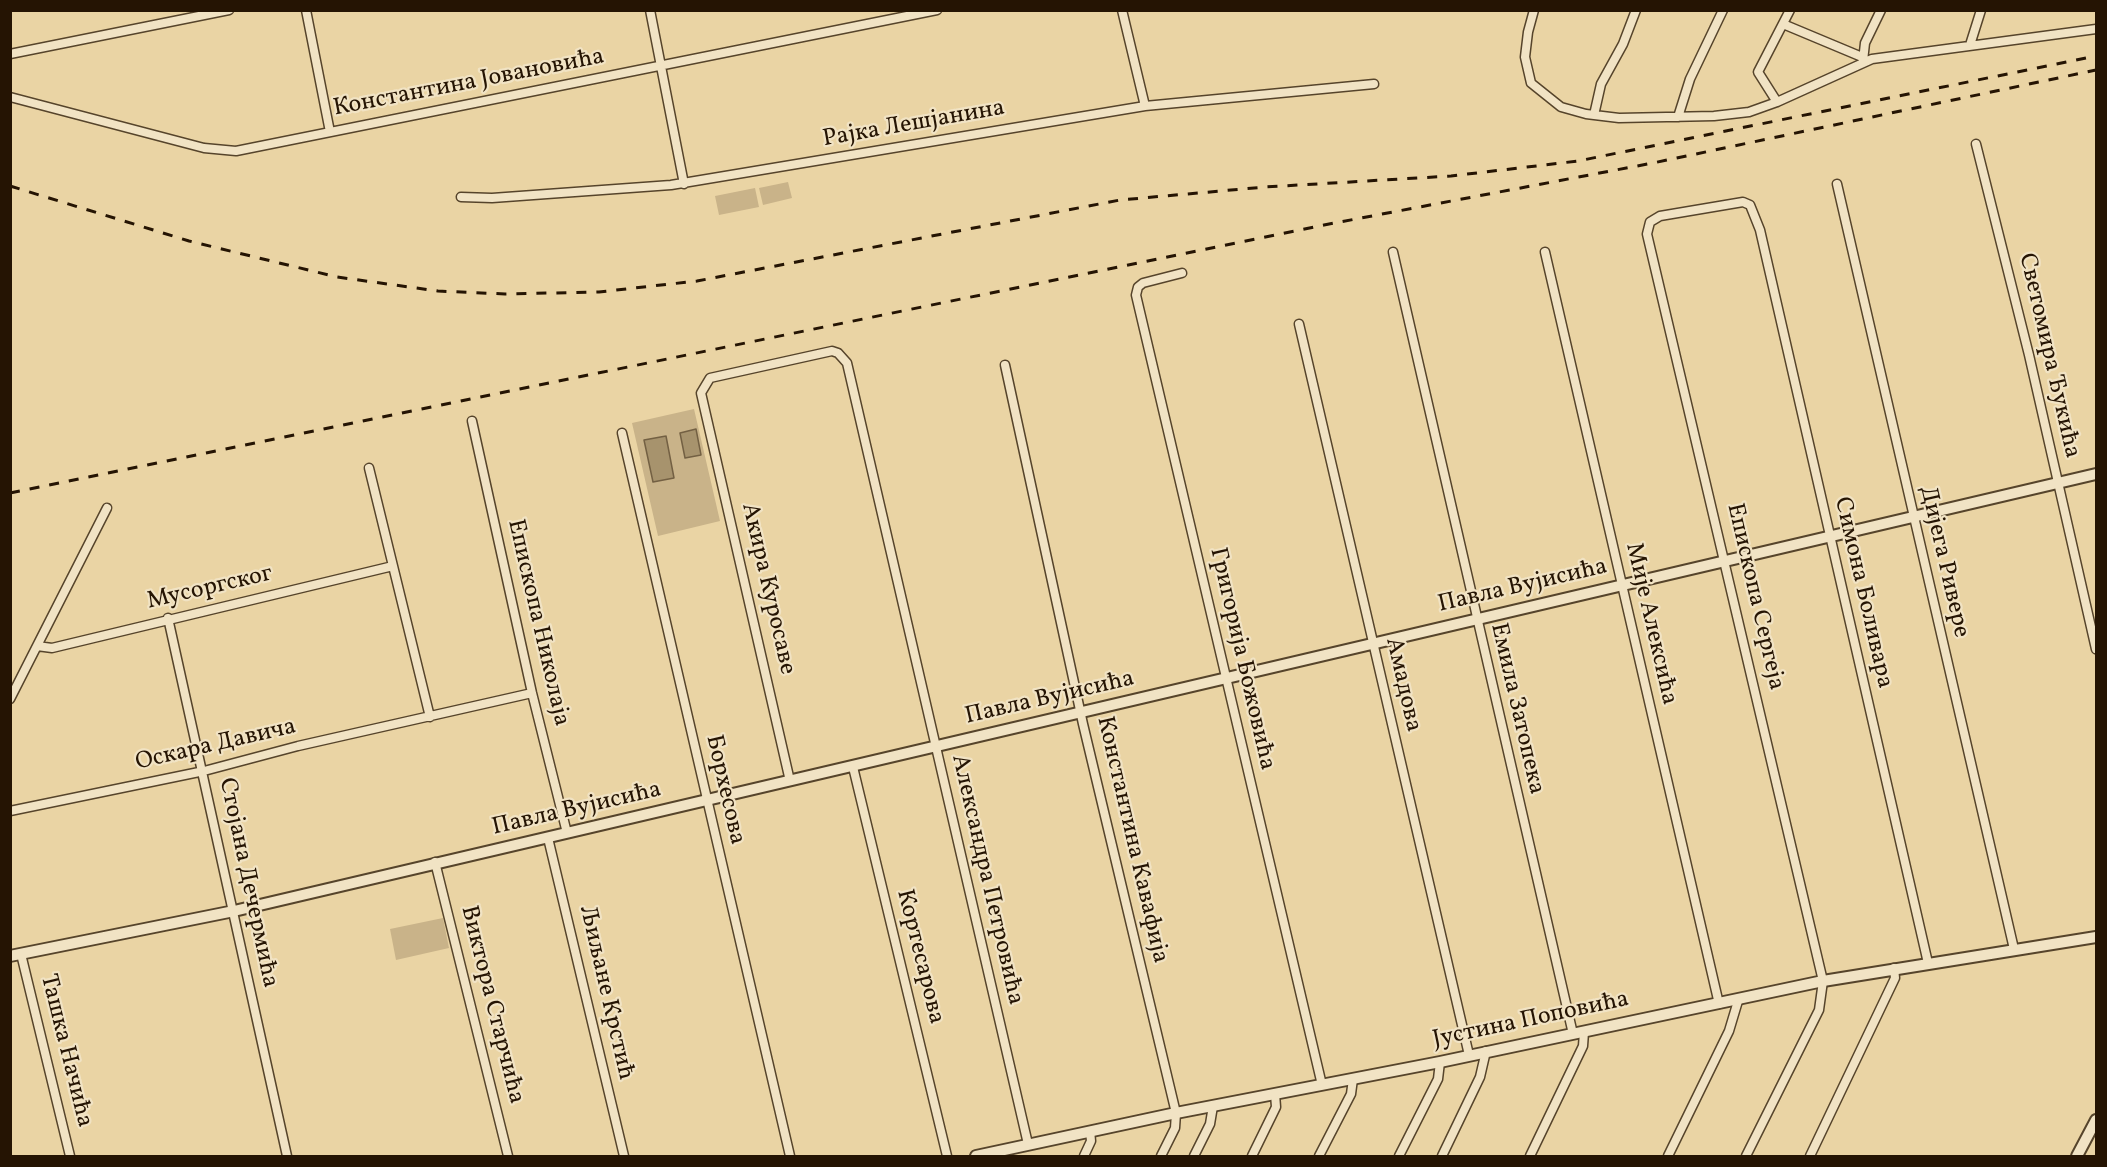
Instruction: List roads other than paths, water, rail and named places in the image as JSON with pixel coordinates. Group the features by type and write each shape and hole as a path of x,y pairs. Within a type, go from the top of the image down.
{"street":[{"path":"10,54 229,10"},
{"path":"306,10 330,132"},
{"path":"650,10 684,184"},
{"name":"Константина Јовановића","path":"10,97 217,151 246,150 937,10"},
{"path":"1122,10 1145,106"},
{"path":"1534,10 1525,57 1529,80 1553,102 1575,111 1594,115 1678,117 1749,112 1778,102 1863,59 2097,29"},
{"path":"1594,115 1601,84 1623,44 1636,10"},
{"path":"1678,117 1690,78 1723,10"},
{"path":"1778,102 1758,72 1790,10"},
{"path":"1863,59 1865,43 1881,10"},
{"path":"1970,45 1981,10"},
{"path":"1783,24 1863,59"},
{"name":"Рајка Лешјанина","path":"461,197 492,198 684,184 1145,106 1374,84"},
{"name":"Светомира Ђукића","path":"1976,144 2029,355 2097,649"},
{"name":"Дијега Ривере","path":"1837,184 1912,517 2014,949"},
{"name":"Симона Боливара","path":"1650,222 1660,216 1743,202 1750,205 1760,230 1828,537 1928,963"},
{"name":"Епископа Сергеја","path":"1650,222 1647,234 1823,981"},
{"name":"Емила Затопека","path":"1393,252 1476,620 1579,1033"},
{"name":"Мије Алексића","path":"1545,252 1719,1004"},
{"name":"Григорија Божовића","path":"1182,273 1143,283 1138,287 1136,295 1322,1085"},
{"name":"Амадова","path":"1299,324 1468,1055"},
{"name":"Александра Петровића","path":"704,406 701,393 710,378 832,351 843,357 1028,1144"},
{"name":"Константина Кавафија","path":"1005,365 1081,713 1176,1113"},
{"name":"Акира Куросаве","path":"704,406 734,528 790,781"},
{"name":"Епископа Николаја","path":"472,421 532,693 567,833"},
{"name":"Борхесова","path":"622,433 790,1156"},
{"path":"369,468 430,717"},
{"name":"Павла Вујисића","path":"16,955 234,911 435,862 548,838 1226,680 2097,474"},
{"path":"10,699 107,508"},
{"name":"Мусоргског","path":"37,646 52,648 168,618 393,566"},
{"name":"Стојана Дечермића","path":"168,618 204,771 287,1156"},
{"name":"Оскара Давича","path":"10,811 204,771 298,746 532,693"},
{"name":"Кортесарова","path":"853,767 947,1156"},
{"name":"Љиљане Крстић","path":"548,838 624,1156"},
{"name":"Виктора Старчића","path":"435,862 508,1156"},
{"name":"Јустина Поповића","path":"976,1156 1006,1153 1028,1144 1738,1001 1823,981 2097,937"},
{"name":"Ташка Начића","path":"16,955 70,1156"},
{"path":"1810,1156 1893,983 1894,968"},
{"path":"1746,1156 1818,1010 1823,981"},
{"path":"1668,1156 1729,1031 1738,1001"},
{"path":"1530,1156 1583,1046 1579,1033"},
{"path":"1442,1156 1480,1077 1486,1051"},
{"path":"1399,1156 1438,1079 1440,1062"},
{"path":"1319,1156 1351,1094 1353,1079"},
{"path":"1252,1156 1276,1107 1275,1094"},
{"path":"1194,1156 1210,1124 1213,1106"},
{"path":"1161,1156 1175,1128 1176,1113"},
{"path":"2077,1156 2097,1120"},
{"path":"1084,1156 1091,1142 1090,1131"}],"railway":[{"path":"10,186 189,241 337,277 438,291 505,294 599,292 697,281 1120,200 1265,187 1451,176 1578,161 2096,56"},
{"path":"10,493 1324,225 1653,163 2096,70"}]}
